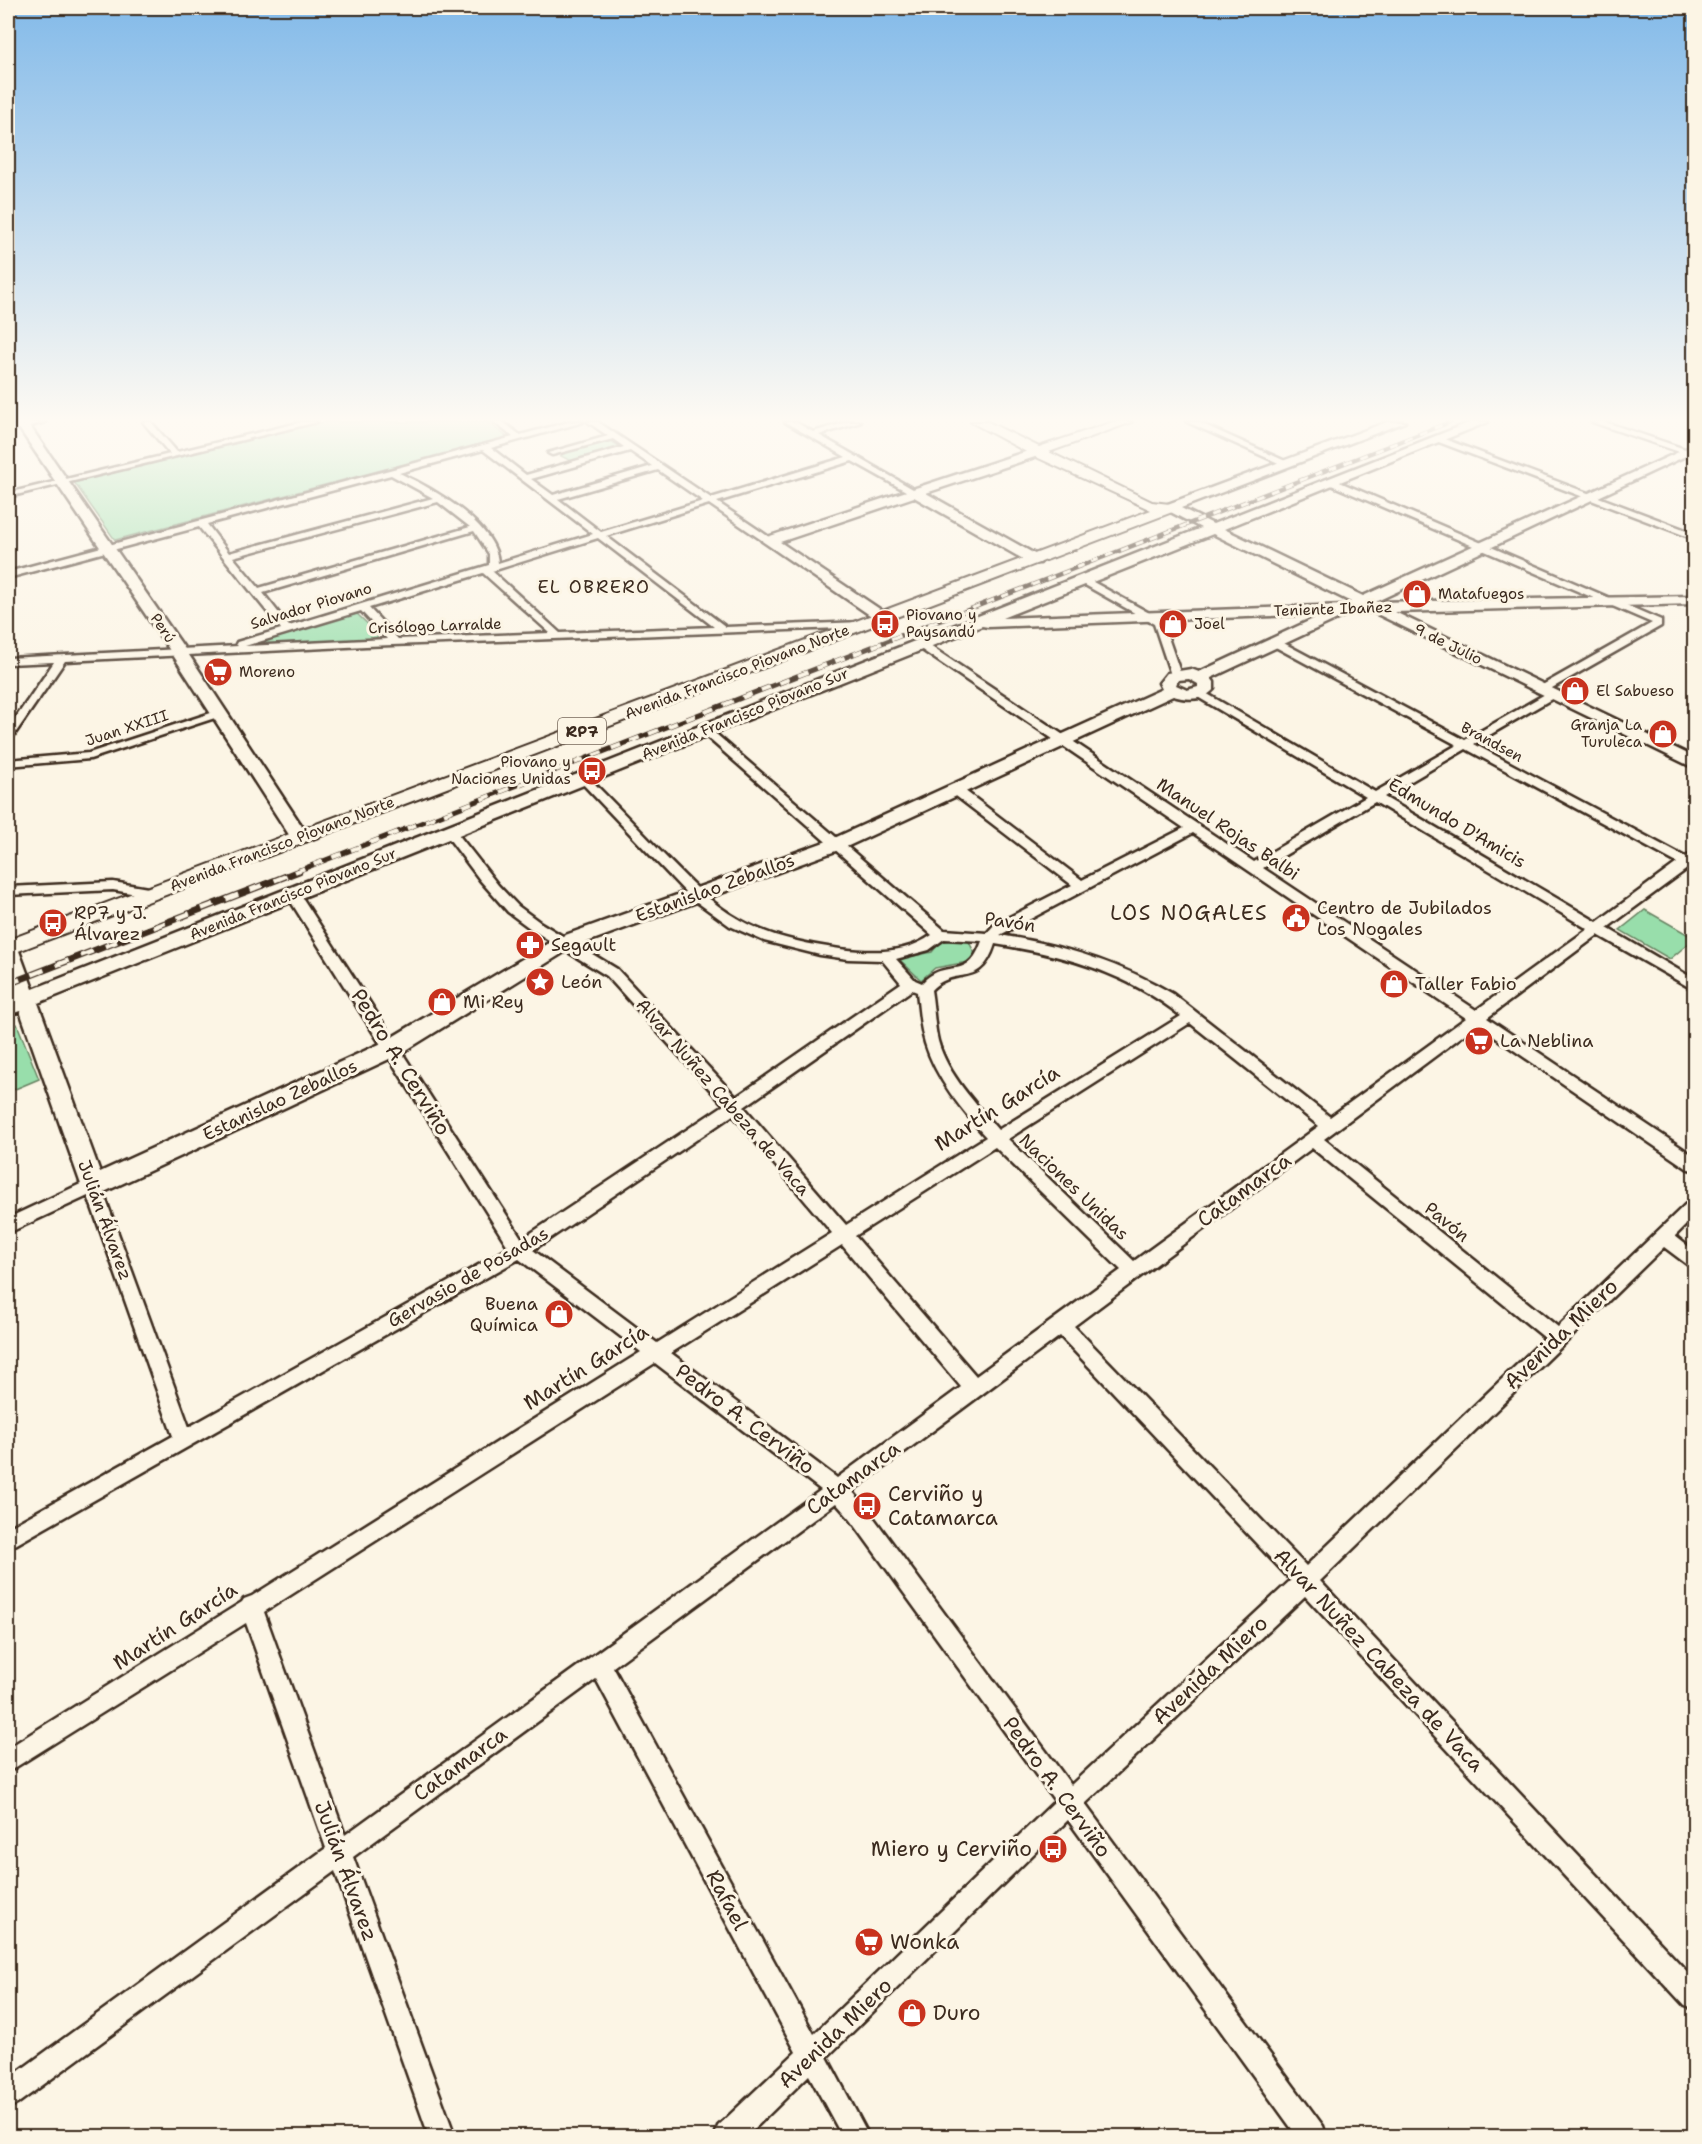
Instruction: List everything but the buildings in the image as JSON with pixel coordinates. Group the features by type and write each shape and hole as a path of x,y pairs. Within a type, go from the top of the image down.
{"main road":[{"name":"Avenida Francisco Piovano Norte","path":"8,948 1134,522"}],"street":[{"name":"Perú","path":"90,522 300,837"},
{"path":"8,575 200,522"},
{"path":"200,522 287,630"},
{"path":"227,556 353,522"},
{"path":"468,522 476,528 490,547 495,562 489,568 553,630 556,636"},
{"path":"580,522 724,630"},
{"name":"Salvador Piovano","path":"227,650 248,641 640,522"},
{"path":"741,522 882,617"},
{"path":"769,541 827,522"},
{"path":"968,522 1035,560"},
{"name":"9 de Julio","path":"1200,522 1695,763"},
{"name":"Avenida Francisco Piovano Sur","path":"17,1003 1228,522"},
{"path":"1253,868 1465,744 1656,626 1657,622 1613,601 1427,522"},
{"path":"1081,579 1150,616 1161,626 1174,682 1181,694 1274,642 1346,609 1367,605 1536,522"},
{"path":"1658,522 1695,536"},
{"path":"256,592 476,528"},
{"name":"Teniente Ibañez","path":"1367,605 1695,600"},
{"path":"362,606 394,642"},
{"name":"Teniente Ibañez","path":"971,623 1346,609"},
{"name":"Crisólogo Larralde","path":"8,661 394,642 863,625"},
{"name":"Brandsen","path":"1274,642 1692,862"},
{"name":"Manuel Rojas Balbi","path":"920,644 1695,1164"},
{"path":"8,736 62,658"},
{"name":"Estanislao Zeballos","path":"8,1226 392,1048 564,943 837,844 1064,740 1174,682"},
{"name":"Edmundo D'Amicis","path":"1200,685 1376,796 1695,985"},
{"name":"Juan XXIII","path":"8,763 90,756 217,714"},
{"path":"584,779 695,894 710,907 747,929 774,940 843,955 885,955 928,946 940,935 705,730"},
{"path":"957,790 1081,885"},
{"name":"Gervasio de Posadas","path":"8,1539 520,1250 917,986 942,974 968,971 978,965 984,958 990,938 999,928 1193,828"},
{"name":"Alvar Nuñez Cabeza de Vaca","path":"450,832 510,906 540,928 595,960 621,980 734,1107 975,1388"},
{"name":"Catamarca","path":"8,2095 837,1490 1598,928 1692,862"},
{"path":"8,891 113,886 154,893"},
{"name":"Pedro A. Cerviño","path":"293,894 520,1250 837,1490 858,1513 1313,2136"},
{"name":"Pavón","path":"940,935 959,933 1074,954 1117,969 1147,984 1191,1016 1330,1126"},
{"name":"Julián Álvarez","path":"8,948 17,1003 93,1186 184,1440"},
{"path":"885,955 917,986"},
{"name":"Naciones Unidas","path":"917,986 931,1041 939,1062 969,1107 995,1137 1133,1271"},
{"name":"Martín García","path":"8,1761 250,1606 1191,1016"},
{"name":"Pavón","path":"1313,1139 1557,1336"},
{"name":"Avenida Miero","path":"728,2136 1069,1804 1305,1581 1557,1336 1695,1207"},
{"path":"1662,1236 1695,1260"},
{"name":"Alvar Nuñez Cabeza de Vaca","path":"1061,1325 1305,1581 1695,1997"},
{"name":"Julián Álvarez","path":"250,1606 442,2136"},
{"name":"Rafael","path":"599,1663 856,2136"}],"green space":[{"path":"102,522 183,522 115,540"},
{"path":"355,612 378,634 377,637 373,640 257,645 257,641"},
{"path":"1645,910 1694,939 1670,959 1620,930"},
{"path":"959,939 969,942 975,954 968,962 935,968 921,980 899,959 932,952 944,942"},
{"path":"17,1024 39,1079 8,1092 8,1028"}],"railway":[{"path":"942,620 1193,522"},
{"path":"295,872 946,618"},
{"path":"8,984 299,871"}],"place":[{"name":"Matafuegos","path":"1417,594"},
{"name":"Piovano y Paysandú","path":"885,624"},
{"name":"Joel","path":"1173,624"},
{"name":"Moreno","path":"218,672"},
{"name":"El Sabueso","path":"1575,691"},
{"name":"Granja La Turuleca","path":"1663,734"},
{"name":"Piovano y Naciones Unidas","path":"592,771"},
{"name":"Centro de Jubilados Los Nogales","path":"1296,918"},
{"name":"RP7 y J. Álvarez","path":"53,923"},
{"name":"Segault","path":"530,945"},
{"name":"León","path":"540,982"},
{"name":"Taller Fabio","path":"1394,984"},
{"name":"Mi Rey","path":"442,1002"},
{"name":"La Neblina","path":"1479,1041"},
{"name":"Buena Química","path":"559,1314"},
{"name":"Cerviño y Catamarca","path":"867,1506"},
{"name":"Miero y Cerviño","path":"1053,1849"},
{"name":"Wonka","path":"869,1942"},
{"name":"Duro","path":"912,2013"}],"district":[{"name":"EL OBRERO","path":"594,587"},
{"name":"LOS NOGALES","path":"1189,913"}]}
